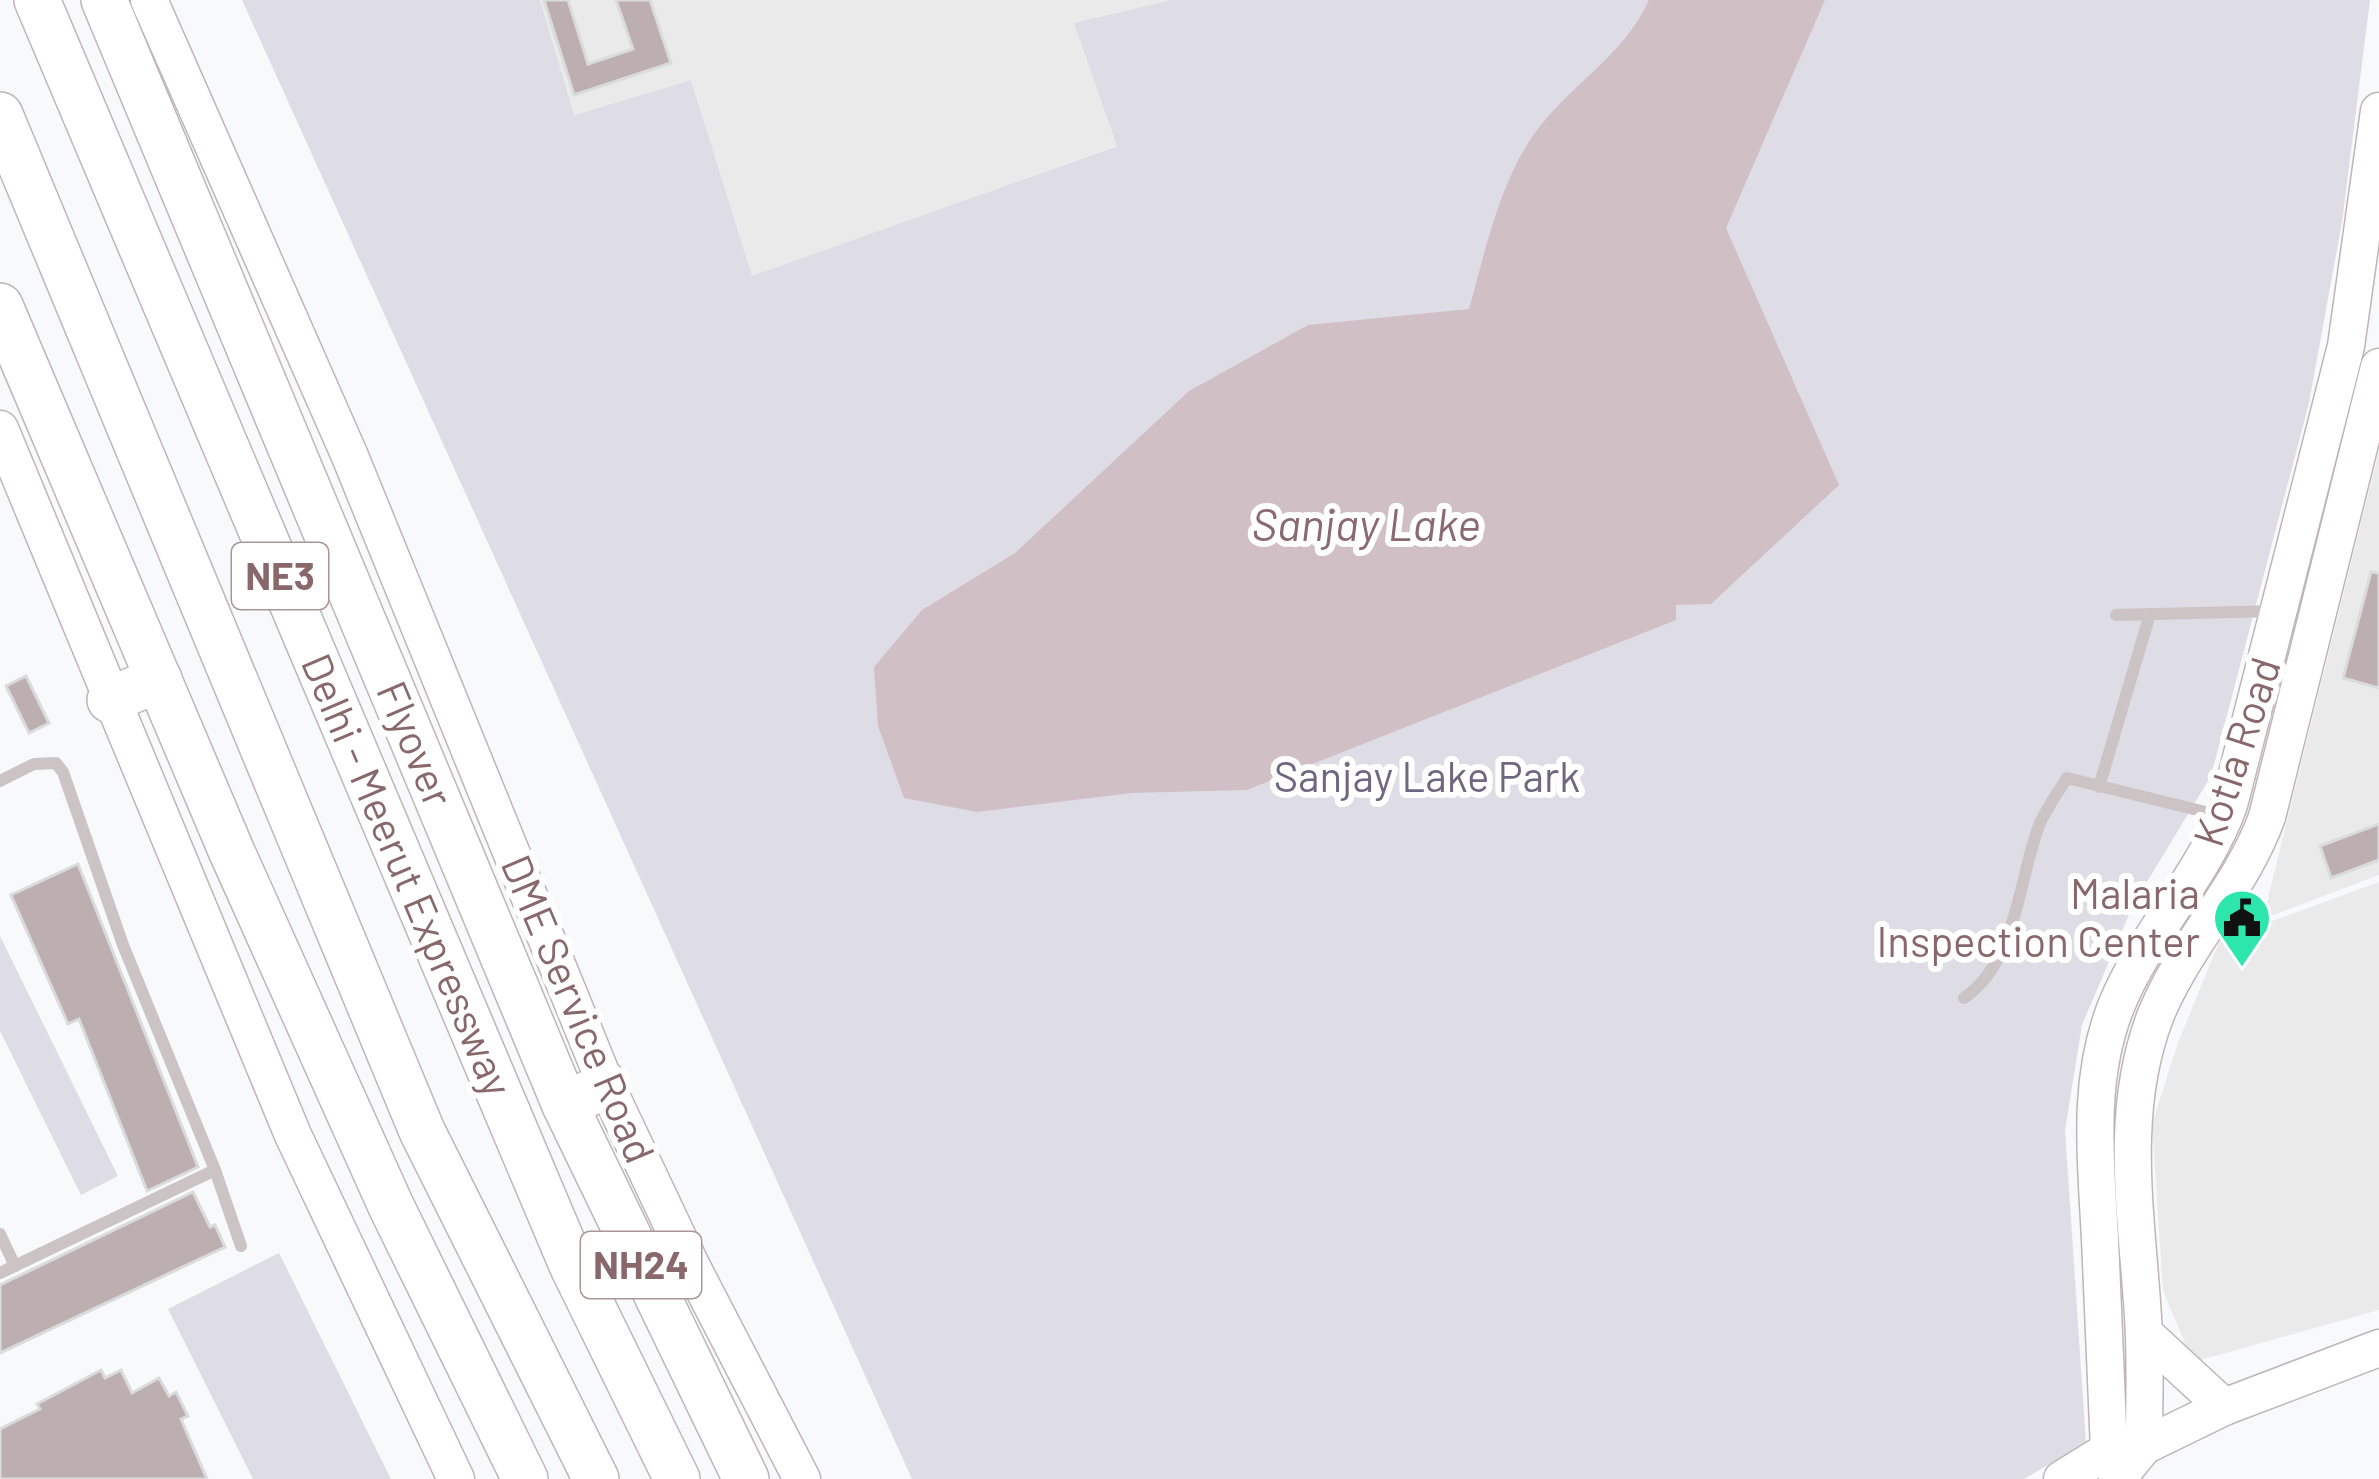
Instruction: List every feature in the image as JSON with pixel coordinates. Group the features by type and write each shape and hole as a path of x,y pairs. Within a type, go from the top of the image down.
{"highway":[{"name":"Delhi - Meerut Expressway","path":"37,0 572,1265 677,1479"},
{"name":"Flyover","path":"104,0 565,1105 746,1479"},
{"name":"Delhi - Meerut Expressway","path":"0,115 447,1188 596,1479"},
{"path":"0,306 231,850 391,1206 525,1479"},
{"path":"110,700 159,679"},
{"path":"565,1105 606,1085"}],"street":[{"name":"DME Service Road","path":"149,0 350,454 606,1085 691,1265 802,1479"},
{"name":"Kotla Road","path":"2123,1458 2095,1136 2100,1065 2129,978 2209,851 2225,816 2346,346 2379,112"},
{"name":"Kotla Road","path":"2123,1458 2144,1333 2132,1143 2137,1079 2165,995 2251,855 2267,817 2379,367"},
{"path":"0,429 293,1135 456,1479"},
{"path":"2144,1333 2224,1407"},
{"path":"2062,1479 2123,1458 2224,1407 2379,1348"}],"lane":[{"path":"2116,615 2280,612"},
{"path":"2099,787 2150,614"},
{"path":"0,781 34,764 56,763 63,772 122,945 215,1170 241,1246"},
{"path":"1964,998 1982,987 1997,966 2040,822 2067,778 2225,816"},
{"path":"0,1273 215,1170"},
{"path":"0,1234 15,1266"}],"shaded area":[{"path":"540,0 1172,0 1118,145 752,277 691,80 573,115"},
{"path":"2379,451 2379,875 2263,919 2282,841"},
{"path":"2379,882 2379,1310 2193,1362 2163,1291 2152,1124 2179,1040 2220,940"}],"green space":[{"name":"Sanjay Lake Park","path":"242,0 540,0 574,115 691,80 752,276 1117,146 1074,23 1172,0 2370,0 2342,222 2309,403 2211,776 2133,905 2082,1025 2065,1130 2086,1443 2024,1479 912,1479"},
{"path":"0,936 118,1176 81,1195 0,1031"},
{"path":"279,1253 391,1479 253,1479 168,1309"}],"water":[{"name":"Sanjay Lake","path":"1649,0 1825,0 1726,228 1839,485 1711,604 1676,605 1676,620 1247,790 1131,793 977,812 904,798 878,726 874,667 922,610 1015,553 1189,391 1308,325 1469,309 1494,219 1522,154 1548,116 1625,38"}],"building":[{"path":"544,0 568,0 588,64 633,49 616,0 650,0 671,63 574,95"},
{"path":"2371,572 2379,573 2379,688 2343,678"},
{"path":"26,676 49,723 29,733 6,686"},
{"path":"2379,824 2379,860 2331,878 2320,846"},
{"path":"78,864 198,1167 147,1191 79,1019 68,1024 11,895"},
{"path":"193,1192 225,1247 0,1353 0,1285"},
{"path":"101,1370 105,1378 121,1370 132,1393 159,1378 169,1396 176,1392 188,1416 181,1419 207,1479 0,1479 0,1429"}],"place":[{"name":"Malaria Inspection Center","path":"2242,969"}]}
